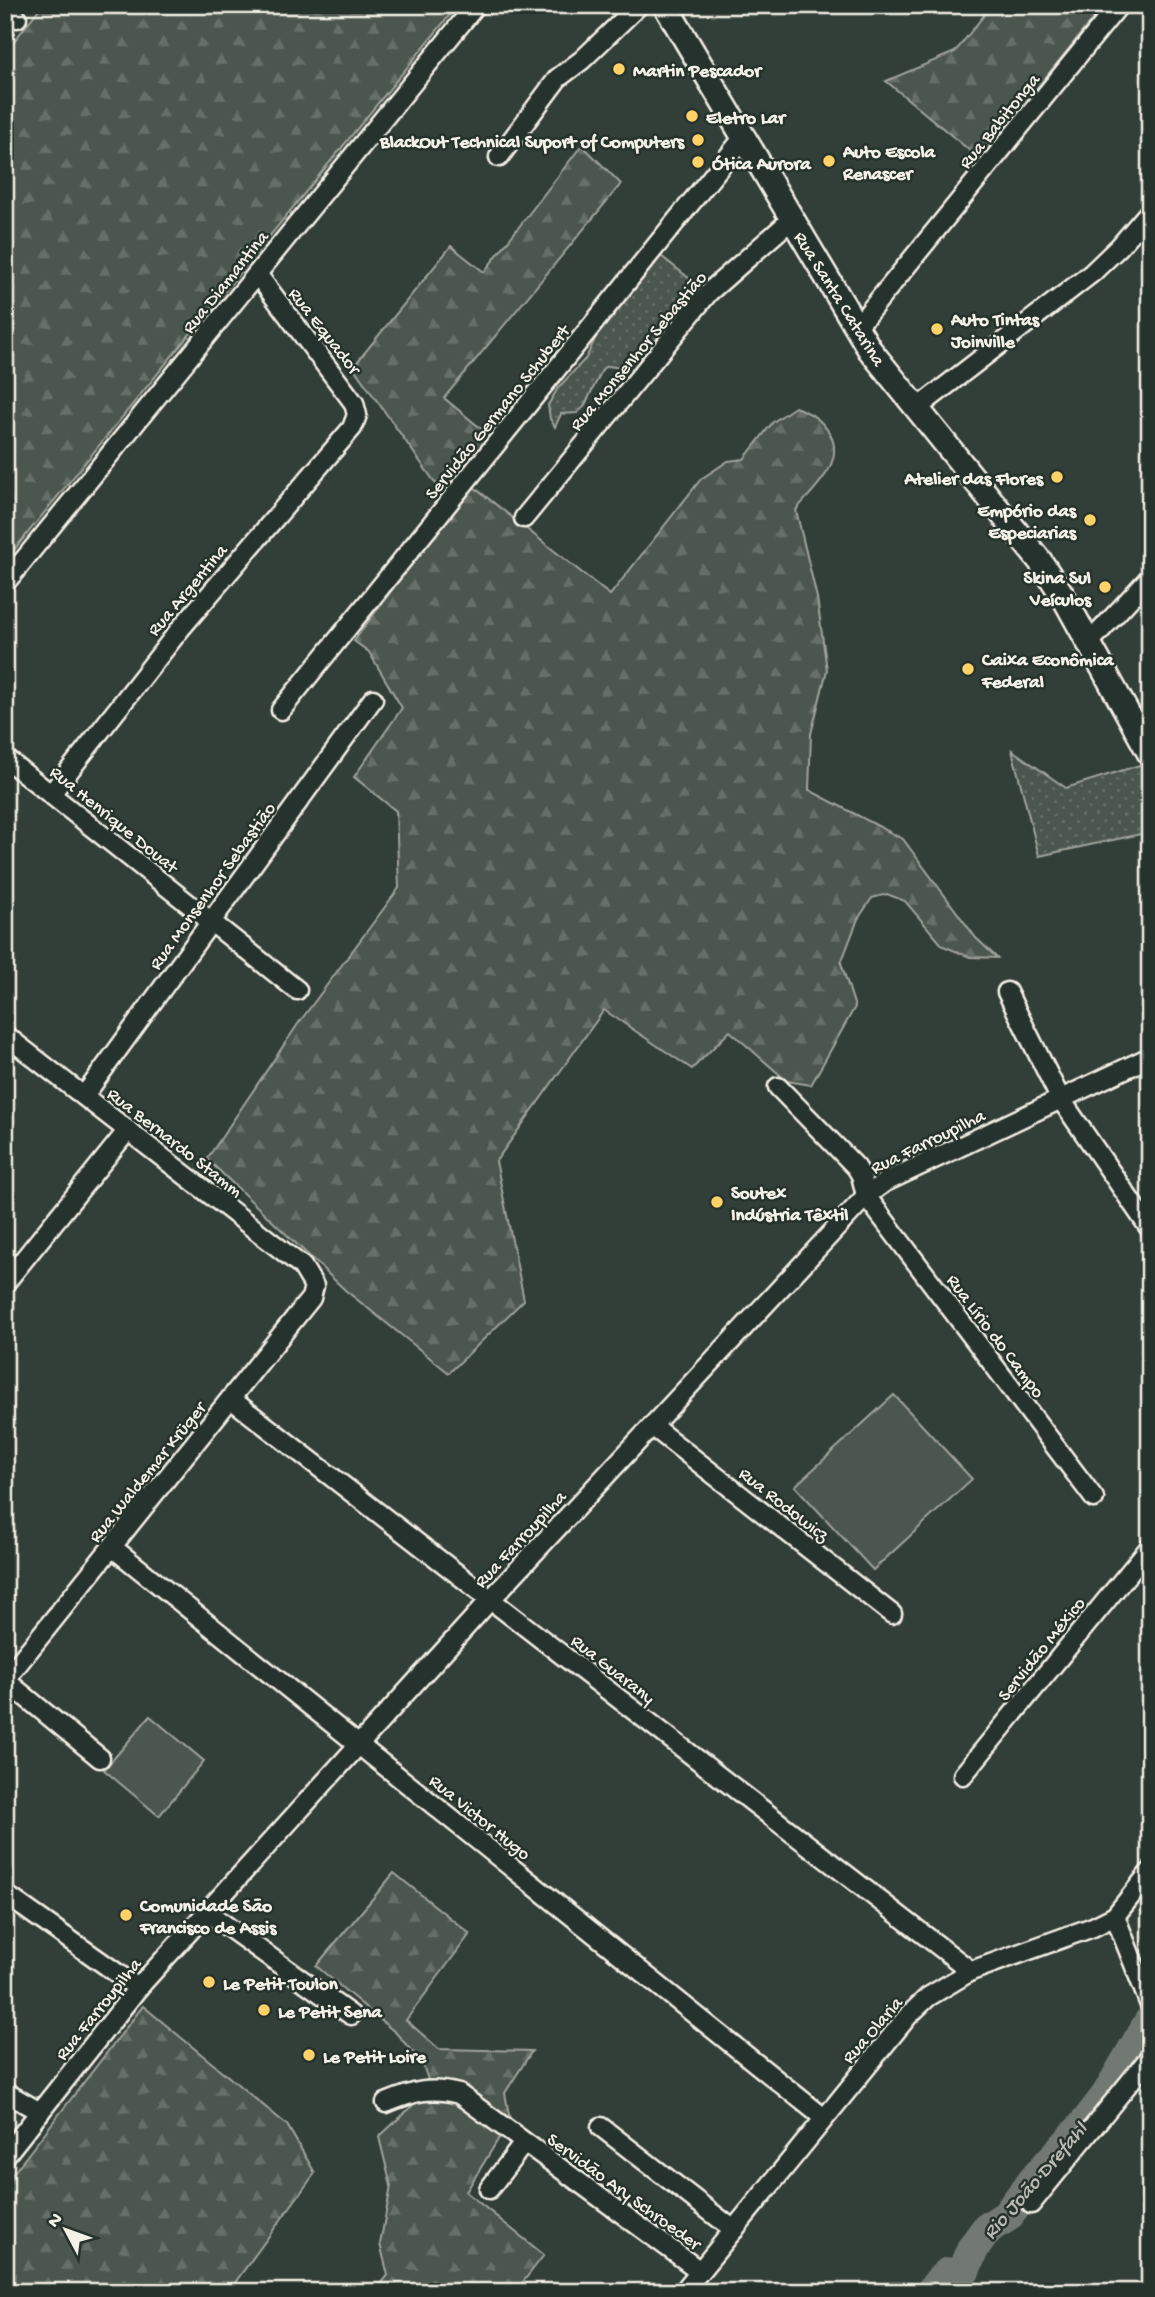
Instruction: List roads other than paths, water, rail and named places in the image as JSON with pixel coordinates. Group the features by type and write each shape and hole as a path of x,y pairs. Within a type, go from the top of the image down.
{"main road":[{"name":"Rua Santa Catarina","path":"665,5 870,350 1040,561 1150,754"}],"street":[{"name":"Rua Diamantina","path":"5,583 476,5"},
{"path":"499,157 558,78 582,60 639,5"},
{"name":"Rua Babitonga","path":"856,328 1119,5"},
{"name":"Servidão Germano Schubert","path":"281,710 744,137"},
{"path":"916,408 1092,273 1150,211"},
{"name":"Rua Monsenhor Sebastião","path":"524,518 709,292 792,219"},
{"name":"Rua Equador","path":"257,274 347,392 357,415"},
{"name":"Rua Argentina","path":"51,794 181,628 340,444 352,428 357,415"},
{"path":"1089,643 1150,577"},
{"name":"Rua Monsenhor Sebastião","path":"83,1096 373,699"},
{"name":"Rua Henrique Douat","path":"5,758 297,990"},
{"path":"1007,992 1060,1098 1150,1229"},
{"name":"Rua Bernardo Stamm","path":"5,1035 302,1266 314,1286"},
{"name":"Rua Farroupilha","path":"5,2156 138,1988 491,1600 866,1196 885,1182 1150,1057"},
{"name":"Rua Lírio do Campo","path":"778,1087 856,1167 861,1175 866,1196 1094,1498"},
{"path":"5,1283 128,1130"},
{"name":"Rua Waldemar Krüger","path":"5,1680 311,1298 314,1286"},
{"name":"Rua Guarany","path":"231,1399 971,1971"},
{"name":"Rua Rodowicz","path":"652,1426 892,1614"},
{"name":"Rua Victor Hugo","path":"112,1547 824,2118"},
{"name":"Servidão México","path":"963,1775 1150,1547"},
{"path":"5,1680 100,1758"},
{"name":"Rua Olaria","path":"683,2292 908,2016 928,1997 971,1971 1093,1927 1115,1916 1150,1872"},
{"path":"5,1894 138,1988"},
{"path":"207,1912 351,2015"},
{"path":"1115,1916 1150,2005"},
{"path":"1031,2204 1150,2057"},
{"name":"Servidão Ary Schroeder","path":"386,2103 413,2092 442,2090 458,2094 700,2271"},
{"path":"5,2092 40,2112"},
{"path":"601,2127 734,2230"},
{"name":"Servidão Ary Schroeder","path":"489,2189 524,2143"}],"waterway":[{"name":"Rio João Drefahl","path":"932,2292 948,2274 955,2277 963,2272 973,2248 987,2229 1007,2216 1034,2180 1083,2127 1107,2096 1150,2022"}],"place":[{"name":"Martin Pescador","path":"619,69"},
{"name":"Eletro Lar","path":"692,116"},
{"name":"BlackOut Technical Suport of Computers","path":"698,140"},
{"name":"Auto Escola Renascer","path":"829,161"},
{"name":"Ótica Aurora","path":"698,162"},
{"name":"Auto Tintas Joinville","path":"937,329"},
{"name":"Atelier das Flores","path":"1057,477"},
{"name":"Empório das Especiarias","path":"1090,520"},
{"name":"Skina Sul Veículos","path":"1105,587"},
{"name":"Caixa Econômica Federal","path":"968,669"},
{"name":"Soutex Indústria Têxtil","path":"717,1202"},
{"name":"Comunidade São Francisco de Assis","path":"126,1915"},
{"name":"Le Petit Toulon","path":"209,1982"},
{"name":"Le Petit Sena","path":"264,2010"},
{"name":"Le Petit Loire","path":"309,2055"}]}
